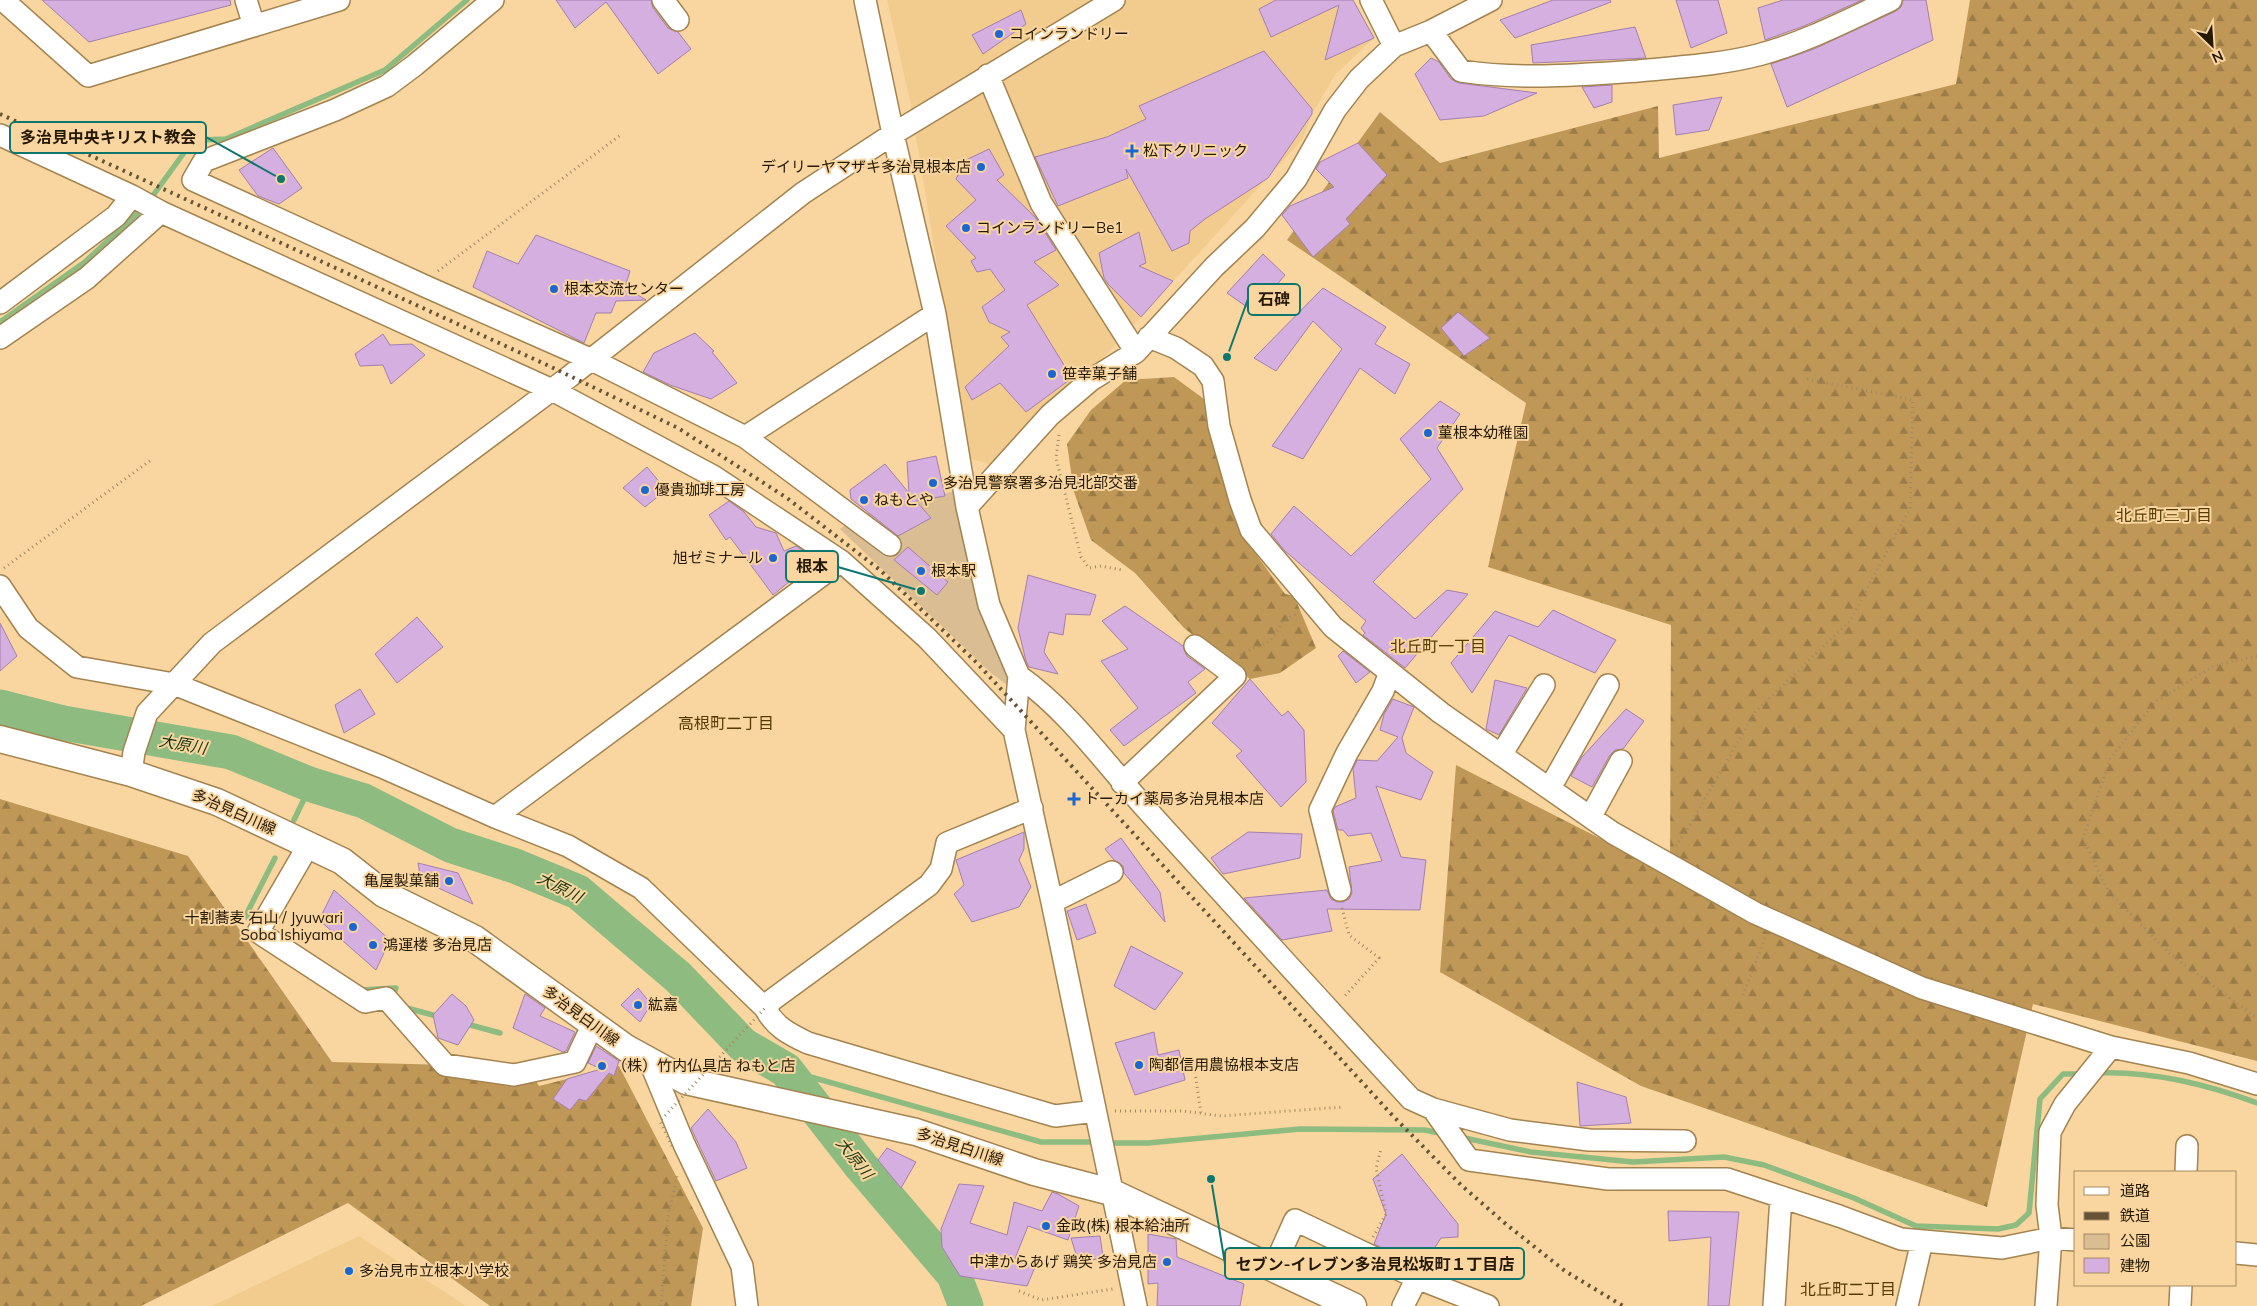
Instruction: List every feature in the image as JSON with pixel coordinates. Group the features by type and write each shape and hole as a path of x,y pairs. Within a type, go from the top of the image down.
{"main road":[{"name":"多治見白川線","path":"0,740 132,762 342,861 384,894 475,939 593,1024 650,1062 686,1081 916,1132 1034,1172 1111,1192 1273,1269 1341,1304"}],"street":[{"path":"3,0 88,76 339,0"},
{"path":"246,0 254,26"},
{"path":"493,0 387,86 335,110 204,161 193,180 590,359 745,437 890,544"},
{"path":"663,0 678,20"},
{"path":"865,0 893,134 935,314 967,507 990,605 1019,676 1014,730 1052,902 1103,1156 1134,1296"},
{"path":"132,762 147,713 212,643 552,390 803,193 988,75 1114,0"},
{"path":"1371,0 1394,46"},
{"path":"967,507 1050,415 1091,380 1143,344 1214,267 1255,228 1290,186 1346,94 1359,79 1394,46 1432,32 1492,0"},
{"path":"1432,32 1461,71 1494,76 1602,73 1698,66 1758,55 1810,37 1891,0"},
{"path":"988,75 1041,203 1143,344 1176,348 1203,366 1213,381 1219,426 1240,500 1251,530 1333,627 1441,714 1613,833 1772,921 1922,988 2111,1048 2189,1063 2257,1084"},
{"path":"0,134 162,212 552,390 713,476 841,561 927,638 1014,730"},
{"path":"0,303 116,216 132,196"},
{"path":"0,338 87,278 162,212"},
{"path":"745,437 935,314"},
{"path":"495,817 841,561"},
{"path":"0,586 28,628 77,668 174,684 382,767 495,817 568,846 641,888 765,1008 770,1019 780,1029 808,1043 1055,1116 1096,1116"},
{"path":"1122,783 1235,676 1195,646"},
{"path":"1339,884 1320,810 1347,753 1383,691 1390,672"},
{"path":"1019,676 1039,690 1067,719 1122,783 1411,1099 1434,1109 1510,1130 1589,1140 1685,1141"},
{"path":"1501,754 1544,685"},
{"path":"1550,788 1608,685"},
{"path":"1591,816 1621,761"},
{"path":"765,1008 772,1000 929,884 941,869 947,843 1032,808"},
{"path":"308,846 258,932 365,1002 386,998 445,1064 514,1075 575,1062 593,1024"},
{"path":"1052,902 1112,872"},
{"path":"2046,1306 2051,1238 2047,1205 2050,1132 2065,1104 2111,1048"},
{"path":"650,1062 678,1145 742,1266 747,1306"},
{"path":"1434,1109 1469,1160 1608,1179 1727,1179 1900,1239 2002,1248 2051,1238 2074,1240"},
{"path":"2186,1171 2187,1146"},
{"path":"1774,1306 1781,1197"},
{"path":"1273,1269 1295,1220 1417,1278 1488,1306"},
{"path":"1907,1306 1922,1241"},
{"path":"2237,1253 2257,1255"},
{"path":"1403,1306 1417,1278"},
{"path":"2180,1286 2180,1306"}],"path":[{"path":"427,287 431,276 622,134"},
{"path":"1666,862 1690,826 1755,712 1850,621 1910,508 1914,400 1806,379"},
{"path":"1060,430 1056,458 1080,558 1090,568 1101,566 1122,570"},
{"path":"0,571 151,460"},
{"path":"1225,669 1242,654 1265,645 1277,634 1282,621 1306,610 1314,603"},
{"path":"2257,656 2214,666 2154,702 2110,759 2082,839 2109,892 2170,954 2257,1018"},
{"path":"1330,1011 1379,958 1349,935 1342,910 1339,884"},
{"path":"1743,995 1772,921"},
{"path":"661,1306 668,1217 678,1145 660,1121 765,1008"},
{"path":"1195,1072 1201,1114"},
{"path":"1096,1116 1183,1111 1221,1116 1343,1107"},
{"path":"1363,1252 1386,1214 1376,1168 1381,1149"},
{"path":"1018,1291 1041,1300 1134,1296"}],"shaded area":[{"path":"887,0 1353,0 1374,38 1335,75 1312,114 1302,140 1084,379 995,466 969,458 910,101"},
{"name":"多治見市立根本小学校","path":"359,1236 466,1306 212,1306"}],"green space":[{"path":"1970,0 2257,0 2257,1061 2033,1004 1987,1207 1641,1086 1440,972 1456,765 1670,874 1671,625 1488,567 1526,403 1287,240 1380,112 1440,163 1658,106 1659,158 1956,84"},
{"path":"1174,377 1204,399 1231,504 1245,539 1285,594 1294,596 1316,648 1280,673 1250,679 1184,628 1135,573 1091,540 1074,492 1067,444 1091,410 1126,380"},
{"path":"955,491 1004,661 1008,686 991,673 840,529 858,516"},
{"path":"0,799 188,856 332,1062 527,1067 539,1086 619,1066 703,1228 691,1306 490,1306 348,1203 141,1306 0,1306"}],"building":[{"path":"42,0 230,0 231,5 89,42"},
{"path":"556,0 651,0 653,8 668,28 678,32 691,49 658,74 606,2 575,28"},
{"path":"1276,0 1353,0 1374,38 1325,60 1339,5 1271,37 1259,9"},
{"path":"1553,0 1610,0 1611,2 1515,38 1500,20"},
{"path":"1676,0 1718,0 1727,33 1691,48"},
{"path":"1783,0 1862,0 1804,26 1765,40 1758,8"},
{"path":"1903,0 1926,0 1933,40 1787,107 1771,64 1814,49 1896,11 1901,7"},
{"path":"1021,10 1026,24 983,54 972,35"},
{"path":"1635,27 1646,58 1533,63 1531,45"},
{"path":"1264,51 1312,109 1312,114 1268,178 1190,231 1189,243 1172,251 1126,169 1128,178 1058,206 1035,157 1107,137 1146,119 1139,106"},
{"path":"1431,58 1439,62 1451,79 1459,83 1537,93 1484,116 1440,120 1415,74"},
{"path":"1612,85 1612,102 1594,108 1582,87"},
{"path":"1722,97 1709,130 1676,135 1673,105"},
{"path":"1358,143 1387,175 1346,219 1350,224 1313,257 1282,215 1290,206 1334,187 1316,169 1320,162"},
{"path":"273,148 302,188 279,204 258,196 239,170"},
{"path":"989,149 1004,175 997,180 1036,218 1056,250 1034,262 1059,285 1027,305 1072,378 1026,412 1000,383 972,400 965,387 1009,346 1001,337 1010,332 989,322 982,307 1005,290 990,269 977,272 971,261 976,258 946,226 976,200 956,179 966,160"},
{"path":"1139,232 1146,263 1139,266 1173,281 1141,317 1104,278 1099,253"},
{"name":"根本交流センター","path":"536,235 630,271 625,287 646,300 616,301 611,313 596,313 584,343 473,287 487,251 518,264"},
{"path":"1263,254 1285,275 1254,312 1227,293"},
{"path":"1323,288 1386,327 1375,344 1410,364 1395,394 1360,368 1303,459 1272,446 1342,349 1313,321 1276,371 1254,358"},
{"path":"1458,312 1490,338 1464,356 1441,328"},
{"path":"695,333 714,351 712,352 737,383 711,399 670,385 643,372 654,353"},
{"path":"383,334 390,345 412,344 425,355 391,384 383,365 360,366 355,354"},
{"path":"1440,401 1460,414 1437,448 1463,489 1373,582 1415,619 1447,590 1468,594 1405,668 1363,635 1365,633 1361,628 1366,621 1284,550 1271,534 1294,506 1351,556 1431,479 1400,439"},
{"path":"936,456 945,496 916,501 931,518 898,536 851,499 850,490 885,464 909,493 907,462"},
{"path":"647,467 666,490 645,507 623,488"},
{"path":"729,501 744,512 756,527 776,533 784,551 796,546 802,550 812,563 773,595 730,537 726,540 709,515"},
{"name":"根本駅","path":"908,547 948,582 937,595 894,560"},
{"path":"1028,575 1096,595 1090,615 1066,614 1063,635 1049,632 1044,652 1058,674 1029,667 1026,661 1018,628"},
{"path":"1125,606 1183,646 1187,656 1205,669 1188,682 1196,693 1124,746 1110,730 1138,708 1101,661 1128,649 1102,621"},
{"path":"1553,610 1616,640 1595,673 1509,635 1472,693 1451,663 1495,611 1538,627"},
{"path":"417,617 443,647 397,683 375,654"},
{"path":"0,623 17,656 0,671"},
{"path":"1343,651 1370,672 1356,683 1338,656"},
{"path":"1250,679 1282,716 1288,711 1304,730 1306,782 1281,807 1236,756 1242,751 1212,723"},
{"path":"1495,680 1527,688 1499,735 1486,729"},
{"path":"360,689 375,714 344,733 335,705"},
{"path":"1393,699 1414,707 1402,738 1406,753 1433,772 1421,800 1376,786 1401,857 1426,860 1420,910 1327,909 1332,931 1282,940 1244,898 1327,890 1331,899 1343,902 1349,899 1352,893 1349,867 1382,861 1371,833 1348,836 1343,830 1338,830 1333,811 1335,807 1356,798 1353,769 1357,760 1377,761 1398,737 1380,730 1384,714"},
{"path":"1626,709 1644,721 1623,749 1615,750 1610,755 1592,787 1571,776 1582,757"},
{"path":"1024,832 1024,849 1019,860 1031,887 1019,907 972,922 954,894 964,885 956,860"},
{"path":"1248,832 1302,834 1300,858 1223,874 1211,858"},
{"path":"1121,838 1160,892 1165,922 1124,873 1123,866 1114,860 1105,849"},
{"path":"418,863 458,873 473,904 421,880"},
{"path":"334,890 390,940 376,970 319,920"},
{"path":"1086,904 1096,933 1077,940 1067,911"},
{"path":"1131,946 1183,973 1155,1010 1114,986"},
{"path":"638,988 651,1004 640,1022 621,1005"},
{"path":"452,994 466,1006 474,1020 458,1045 438,1038 433,1015"},
{"path":"525,994 545,1008 540,1016 575,1032 566,1051 563,1052 513,1028"},
{"path":"1154,1032 1158,1055 1179,1050 1185,1080 1135,1095 1115,1043"},
{"path":"596,1046 619,1061 614,1076 609,1073 586,1101 579,1099 570,1110 553,1099 567,1079 601,1069 588,1063"},
{"path":"1577,1082 1626,1097 1631,1123 1580,1126"},
{"path":"708,1109 736,1142 747,1168 716,1181 691,1128"},
{"path":"887,1148 916,1162 901,1188 878,1160"},
{"path":"1402,1154 1458,1224 1458,1237 1441,1238 1422,1267 1374,1244 1386,1214 1373,1179"},
{"path":"959,1184 984,1186 970,1223 1007,1235 1014,1202 1042,1211 1052,1192 1079,1206 1068,1240 1028,1226 1014,1261 1036,1265 1027,1286 960,1276 942,1247 941,1229"},
{"path":"1668,1211 1739,1212 1729,1306 1708,1306 1711,1237 1669,1241"},
{"path":"1148,1234 1176,1239 1177,1257 1244,1284 1240,1306 1157,1306 1158,1283 1148,1284"},
{"path":"1100,1236 1103,1257 1079,1264 1071,1238"}],"waterway":[{"path":"149,201 186,150 198,140 226,139 385,70 467,0"},
{"path":"0,322 85,262 143,208"},
{"name":"大原川","path":"0,707 63,723 231,752 309,784 364,801 450,845 515,866 578,892 678,977 743,1045 786,1070 861,1166 954,1275 966,1306"},
{"path":"294,820 309,784"},
{"path":"248,918 247,913 275,858"},
{"path":"360,990 396,988 392,998"},
{"path":"403,1007 440,1017"},
{"path":"463,1023 500,1033"},
{"path":"786,1070 1041,1142 1097,1142"},
{"path":"2098,1073 2138,1074 2179,1080 2257,1103"},
{"path":"1460,1137 1531,1152 1633,1162 1724,1157 1764,1165 1854,1198 1916,1226 1998,1229 2016,1225 2029,1213 2040,1099 2063,1074 2081,1074"},
{"path":"1107,1143 1148,1143 1300,1129 1425,1130 1444,1134"}],"railway":[{"path":"0,114 547,365 678,428 787,498 880,570 977,663 1393,1116 1461,1185 1507,1225 1565,1271 1623,1306"}],"place":[{"name":"コインランドリー","path":"999,34"},
{"name":"松下クリニック","path":"1132,151"},
{"name":"デイリーヤマザキ多治見根本店","path":"981,167"},
{"name":"多治見中央キリスト教会","path":"281,179"},
{"name":"コインランドリーBe1","path":"966,228"},
{"name":"根本交流センター","path":"554,289"},
{"name":"石碑","path":"1227,357"},
{"name":"笹幸菓子舗","path":"1052,374"},
{"name":"菫根本幼稚園","path":"1428,433"},
{"name":"多治見警察署多治見北部交番","path":"933,483"},
{"name":"優貴珈琲工房","path":"645,490"},
{"name":"ねもとや","path":"864,500"},
{"name":"旭ゼミナール","path":"773,558"},
{"name":"根本駅","path":"921,571"},
{"name":"根本","path":"921,591"},
{"name":"トーカイ薬局多治見根本店","path":"1074,799"},
{"name":"亀屋製菓舗","path":"449,881"},
{"name":"十割蕎麦 石山 / Jyuwari Soba Ishiyama","path":"353,927"},
{"name":"鴻運楼 多治見店","path":"373,945"},
{"name":"紘嘉","path":"638,1005"},
{"name":"陶都信用農協根本支店","path":"1139,1065"},
{"name":"（株）竹内仏具店 ねもと店","path":"602,1066"},
{"name":"セブン-イレブン多治見松坂町１丁目店","path":"1211,1179"},
{"name":"金政(株) 根本給油所","path":"1046,1226"},
{"name":"中津からあげ 鶏笑 多治見店","path":"1167,1262"},
{"name":"多治見市立根本小学校","path":"349,1271"}],"district":[{"name":"北丘町三丁目","path":"2164,515"},
{"name":"北丘町一丁目","path":"1438,646"},
{"name":"高根町二丁目","path":"726,723"},
{"name":"北丘町二丁目","path":"1848,1289"}]}
